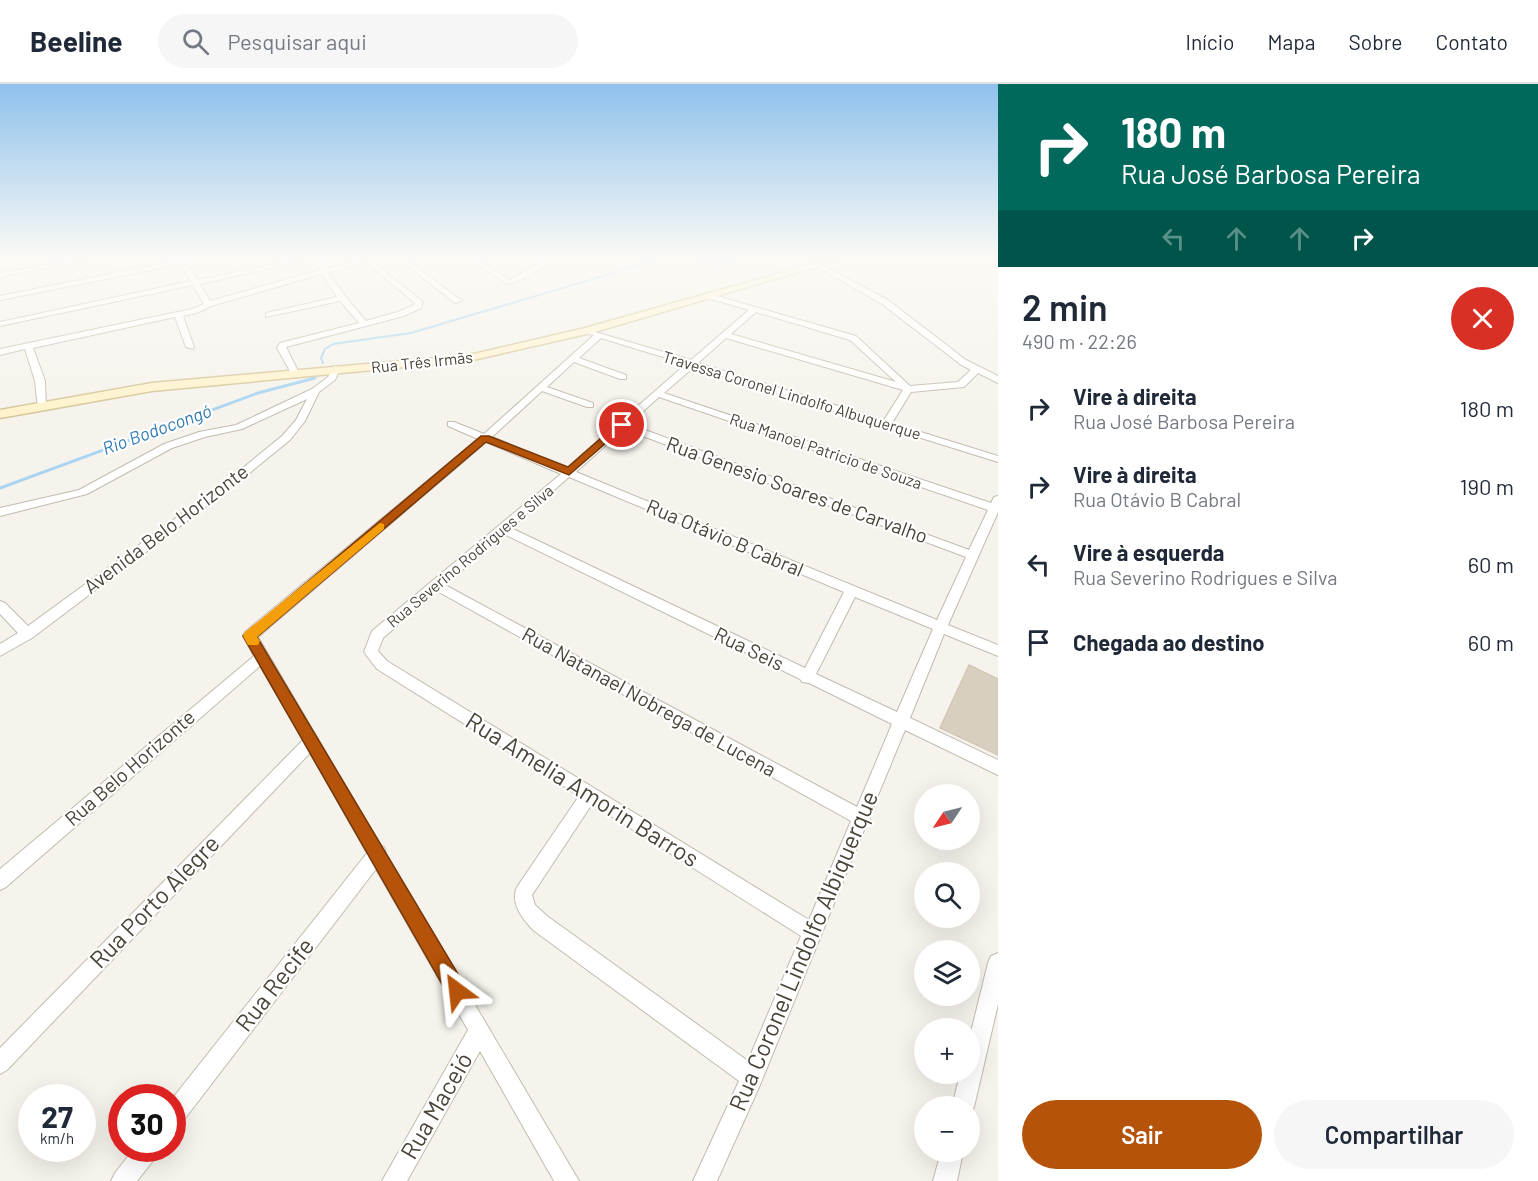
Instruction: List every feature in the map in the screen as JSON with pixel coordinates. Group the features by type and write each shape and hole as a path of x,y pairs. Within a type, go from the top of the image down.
{"street":[{"path":"0,324 62,311"},
{"path":"0,352 191,311"},
{"path":"269,315 285,311"},
{"path":"354,311 364,323"},
{"path":"296,373 281,348 283,345 411,311"},
{"name":"Rua Três Irmãs","path":"0,414 152,387 469,358 587,331 657,311"},
{"name":"Rua Severino Rodrigues e Silva","path":"377,635 569,472 752,311"},
{"path":"757,311 853,338 908,389"},
{"path":"897,311 976,370 998,380"},
{"path":"178,314 190,347"},
{"name":"Travessa Coronel Lindolfo Albuquerque","path":"587,331 998,459"},
{"path":"567,1181 250,636 485,438 599,335"},
{"path":"725,335 908,389 961,385 976,370"},
{"path":"28,346 40,381 41,406"},
{"path":"572,358 623,377"},
{"path":"0,512 83,492 168,446 203,434 239,427 315,391 332,378 334,370"},
{"path":"540,387 590,405"},
{"path":"886,425 908,389"},
{"name":"Avenida Belo Horizonte","path":"0,651 27,634 232,482 286,438 300,421 315,391"},
{"name":"Rua Manoel Patricio de Souza","path":"658,393 996,503"},
{"name":"Rua Otávio B Cabral","path":"451,424 998,651"},
{"name":"Rua Genesio Soares de Carvalho","path":"622,425 972,555"},
{"name":"Rua Coronel Lindolfo Albiquerque","path":"705,1181 752,1077 862,819 940,628 996,503"},
{"name":"Rua Seis","path":"502,528 807,678 901,720 998,768"},
{"name":"Rua Natanael Nobrega de Lucena","path":"435,585 862,819"},
{"path":"807,678 851,591"},
{"path":"0,606 27,634"},
{"name":"Rua Amelia Amorin Barros","path":"377,635 371,652 382,665 813,933"},
{"name":"Rua Belo Horizonte","path":"0,881 262,657"},
{"name":"Rua Porto Alegre","path":"0,1063 311,742"},
{"path":"590,795 522,893 527,910 540,923 752,1077"},
{"name":"Rua Recife","path":"186,1099 378,854"},
{"path":"966,1096 998,963"},
{"name":"Rua Maceió","path":"394,1181 480,1030"},
{"path":"123,1181 137,1162"},
{"path":"945,1181 950,1162"}],"building":[{"path":"969,665 998,679 998,755 940,728"}],"waterway":[{"name":"Rio Bodocongó","path":"323,363 321,358 325,349 333,344 411,333 484,311"},
{"name":"Rio Bodocongó","path":"0,488 258,393 315,378"}],"slow traffic":[{"path":"253,641 250,636 380,526"}],"route":[{"path":"457,991 250,636 485,438 569,472 622,425"}]}
